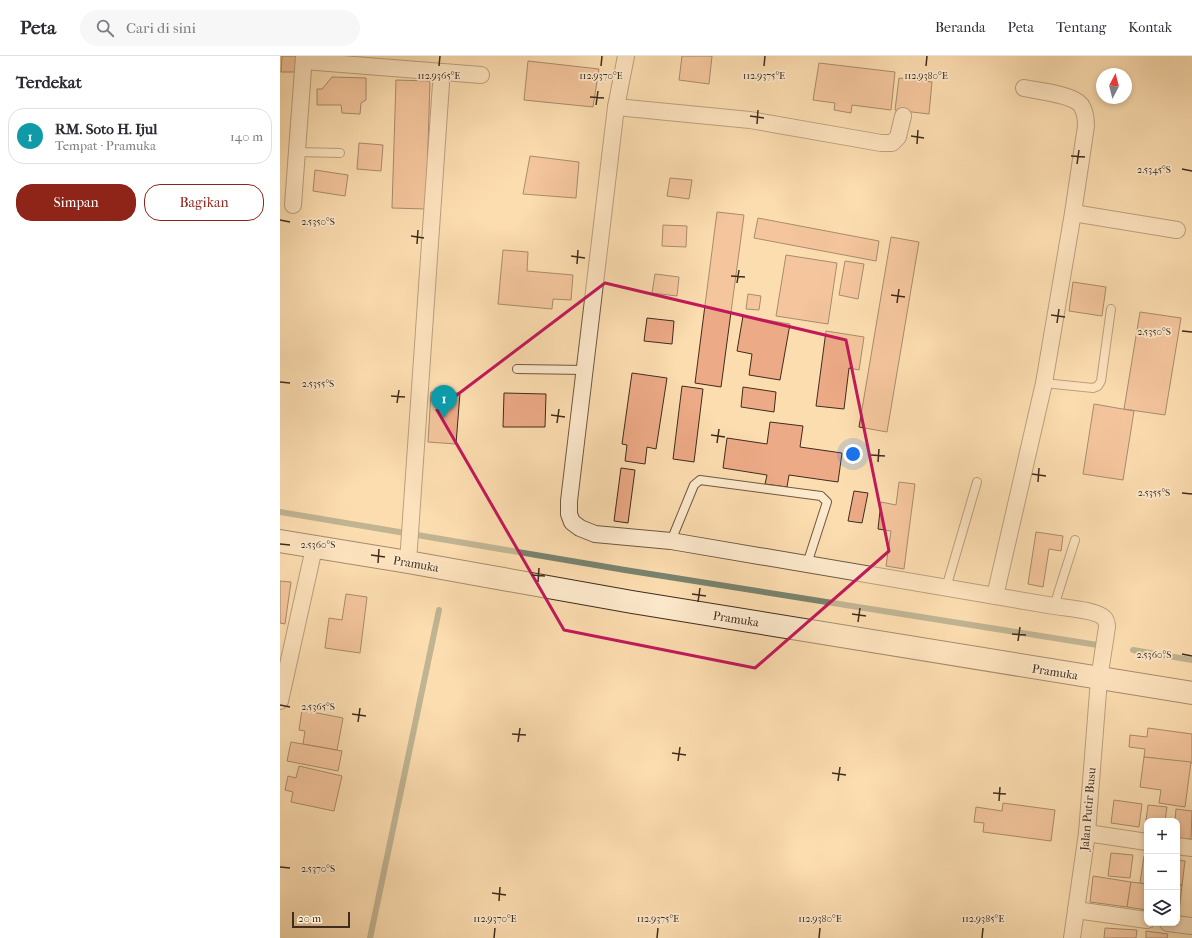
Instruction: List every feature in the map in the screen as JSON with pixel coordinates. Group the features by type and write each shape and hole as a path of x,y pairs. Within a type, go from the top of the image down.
{"street":[{"path":"626,56 616,107 569,502 569,514 572,522 580,528 595,534 671,541 1054,606"},
{"path":"293,205 304,58 481,75"},
{"path":"408,562 442,84"},
{"path":"995,596 1044,383 1073,213 1086,126 1085,115 1081,105 1076,100 1024,88"},
{"path":"616,107 750,120 881,143 892,143 898,137 903,116"},
{"path":"1073,213 1177,230"},
{"name":"Pramuka","path":"280,541 632,602 1192,693"},
{"path":"280,701 314,548"},
{"name":"Jalan Putir Busu","path":"1054,606 1093,612 1105,619 1107,627 1099,679 1087,834 1072,938"},
{"path":"1087,834 1144,842"},
{"path":"1180,846 1192,848"},
{"path":"1076,910 1144,920"},
{"path":"1180,924 1192,926"}],"lane":[{"path":"297,152 340,153"},
{"path":"1044,383 1093,388 1098,386 1101,381 1111,309"},
{"path":"517,369 585,370"},
{"path":"671,541 694,484 700,480 821,496 827,502 807,564"},
{"path":"946,588 977,482"},
{"path":"1054,606 1075,540"}],"highlighted area":[{"path":"605,283 846,340 889,551 755,668 564,630 437,410"}],"building":[{"path":"282,56 299,56 298,72 281,72"},
{"path":"682,56 712,56 709,84 679,80"},
{"path":"528,61 599,69 593,107 524,100"},
{"path":"819,63 895,72 891,110 852,105 851,113 834,110 835,103 813,100"},
{"path":"332,77 366,78 366,100 361,103 360,114 342,113 341,105 317,105 317,89 322,89"},
{"path":"899,78 932,82 929,114 895,110"},
{"path":"396,80 430,81 426,209 392,208"},
{"path":"359,143 383,145 381,171 357,169"},
{"path":"530,156 579,162 576,198 523,194"},
{"path":"315,170 348,175 345,196 313,191"},
{"path":"670,178 692,180 689,199 667,196"},
{"path":"717,212 744,215 721,387 695,383"},
{"path":"758,218 879,241 876,261 754,238"},
{"path":"663,225 687,226 686,247 662,246"},
{"path":"891,237 919,242 887,432 859,427"},
{"path":"503,250 528,252 527,271 573,275 571,300 553,299 552,309 498,304"},
{"path":"786,255 837,263 828,324 776,316"},
{"path":"845,261 864,264 858,299 839,295"},
{"path":"655,274 679,277 677,296 652,293"},
{"path":"1073,282 1106,287 1102,316 1069,311"},
{"path":"748,294 761,296 759,310 746,309"},
{"path":"1140,312 1181,318 1165,415 1124,409"},
{"path":"743,316 790,324 780,380 749,375 752,354 737,351"},
{"path":"647,318 674,321 672,344 644,341"},
{"path":"826,331 864,337 859,370 849,368 844,409 816,406"},
{"path":"632,373 667,378 656,449 647,447 645,464 625,461 627,445 622,444"},
{"path":"682,386 703,389 694,462 673,459"},
{"path":"743,387 776,392 774,412 741,407"},
{"path":"431,392 460,393 456,444 428,442"},
{"path":"504,393 546,394 545,427 503,427"},
{"path":"1094,404 1134,411 1123,480 1083,474"},
{"path":"770,422 803,426 800,447 842,453 838,482 789,475 787,487 765,484 767,475 723,468 727,438 767,444"},
{"path":"621,468 635,470 628,523 614,521"},
{"path":"899,482 915,484 904,569 886,566 891,531 878,529 881,502 896,505"},
{"path":"854,491 868,493 862,523 848,521"},
{"path":"1036,532 1063,536 1061,551 1049,549 1043,587 1028,584"},
{"path":"280,581 291,582 285,624 280,623"},
{"path":"346,594 367,597 360,653 325,648 329,618 342,620"},
{"path":"302,710 343,718 337,750 303,744 305,731 299,730"},
{"path":"1148,728 1192,734 1192,763 1144,757 1145,749 1129,747 1130,735 1147,737"},
{"path":"291,742 342,751 338,771 287,761"},
{"path":"1144,757 1191,762 1185,807 1159,803 1161,790 1140,787"},
{"path":"299,766 342,776 334,811 291,802 293,792 285,790 288,776 296,778"},
{"path":"1114,800 1142,804 1139,827 1111,823"},
{"path":"1003,803 1055,810 1051,841 983,832 984,823 974,822 976,807 1002,811"},
{"path":"1148,805 1167,807 1165,818 1146,818"},
{"path":"1176,809 1192,811 1191,839 1180,838 1180,818 1175,818"},
{"path":"1111,853 1133,855 1130,878 1108,876"},
{"path":"1144,856 1144,884 1140,883"},
{"path":"1180,860 1185,861 1182,885 1180,885"},
{"path":"1093,876 1131,882 1127,907 1090,902"},
{"path":"1131,882 1144,884 1144,910 1127,907"},
{"path":"1180,885 1182,885 1180,903"},
{"path":"1105,928 1137,930 1136,938 1104,938"},
{"path":"1146,931 1168,934 1167,938 1146,938"}],"waterway":[{"path":"280,512 625,570 1104,646"},
{"path":"370,938 439,610"},
{"path":"1133,650 1192,660"}],"place":[{"name":"RM. Soto H. Ijul","path":"444,418"}]}
